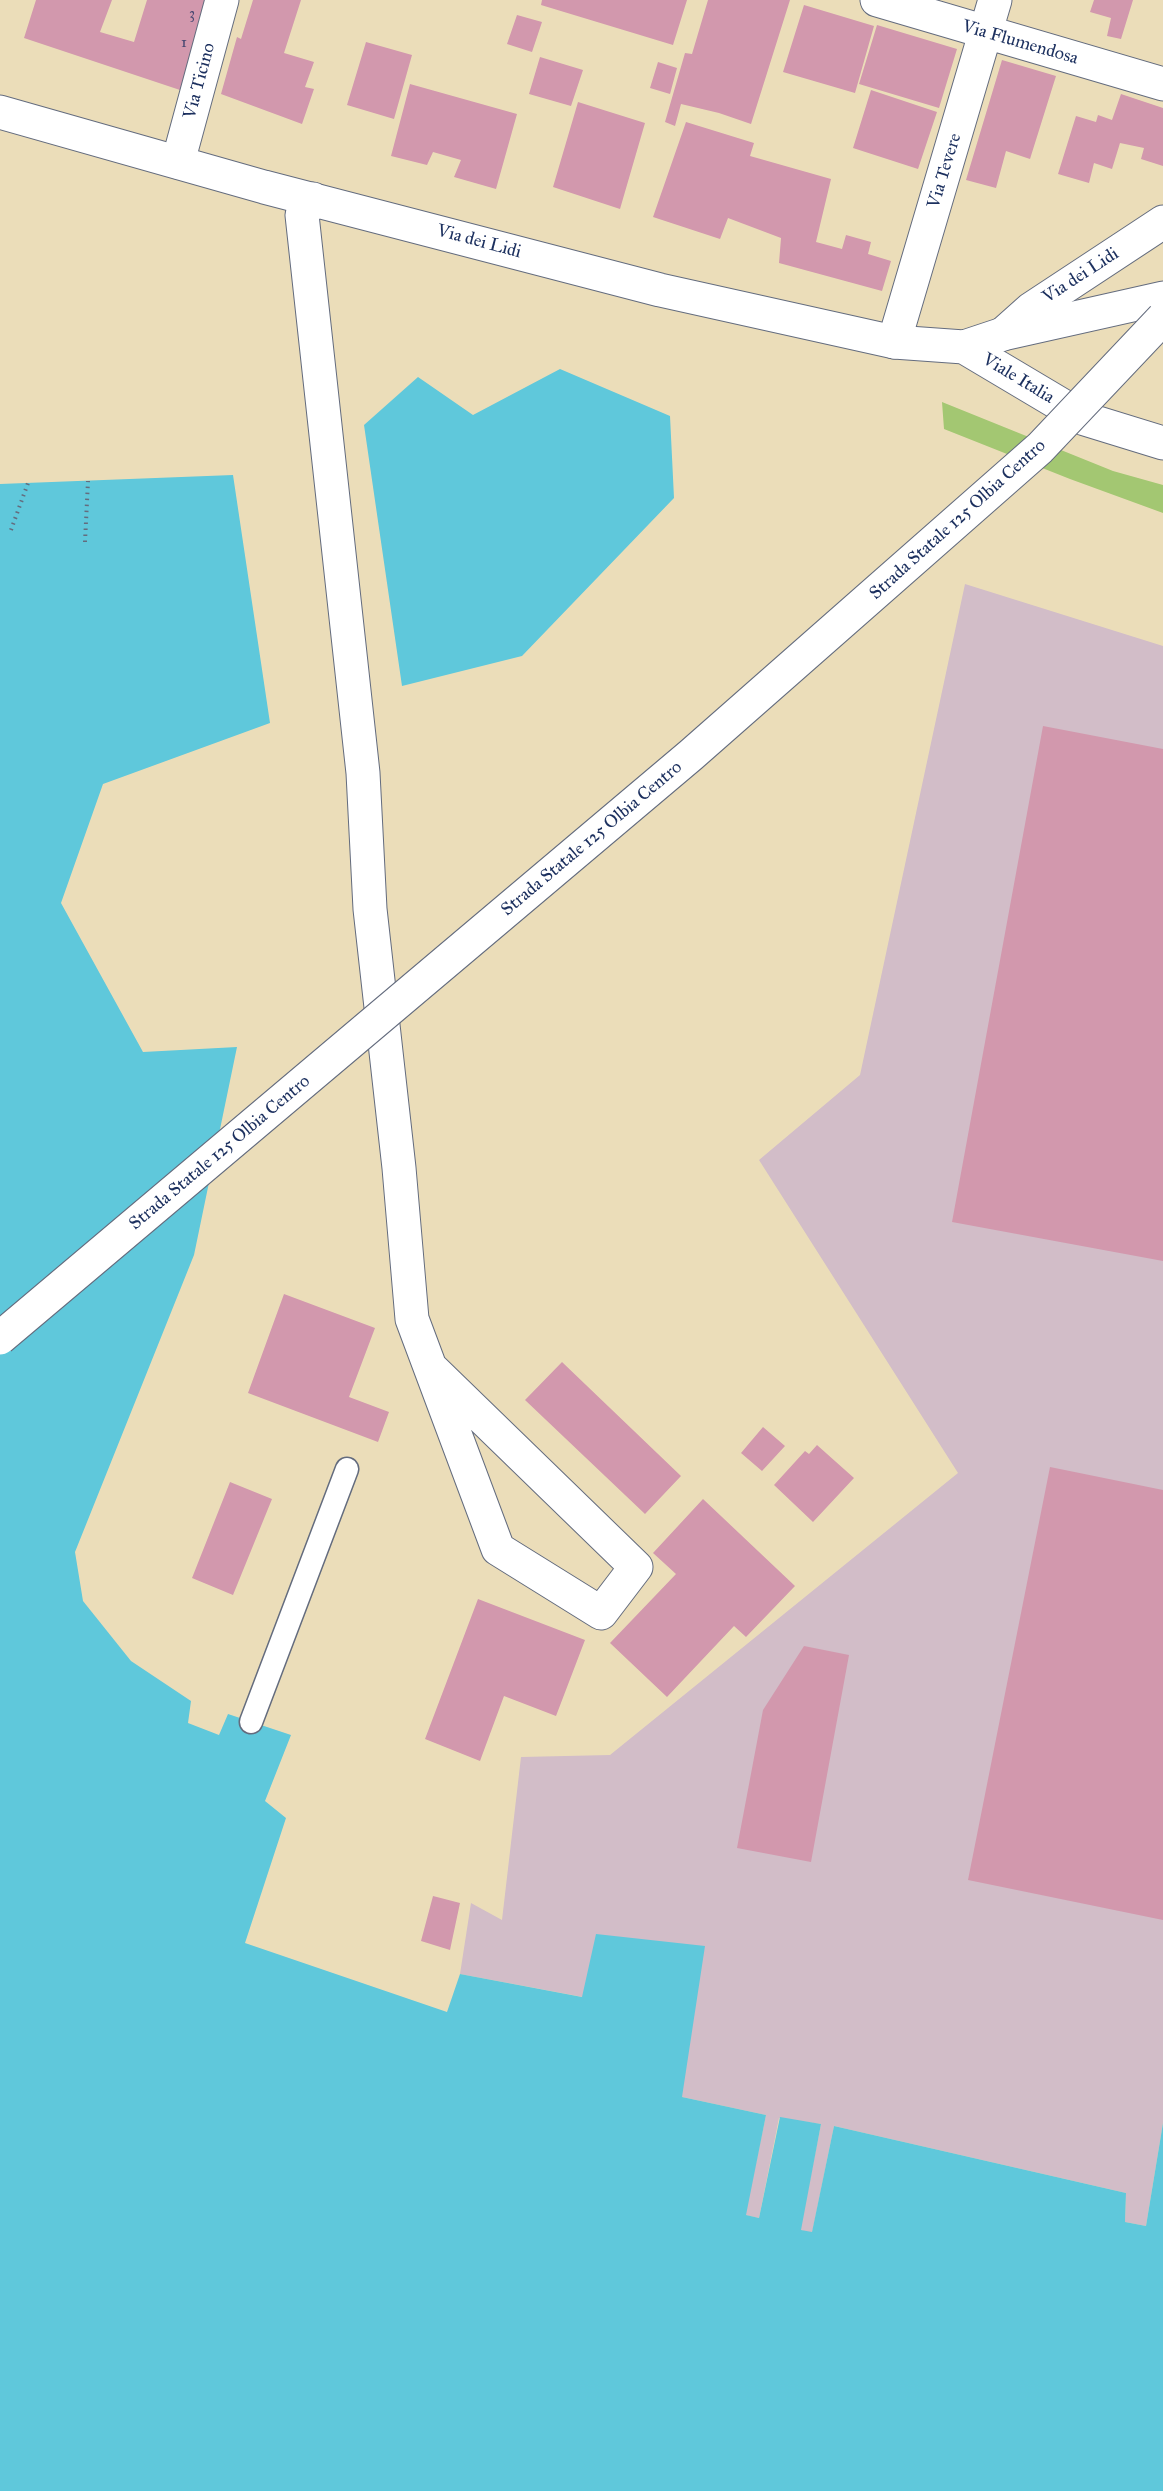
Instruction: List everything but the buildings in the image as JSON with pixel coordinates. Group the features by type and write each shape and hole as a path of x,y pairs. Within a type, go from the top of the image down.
{"main road":[{"name":"Via Ticino","path":"178,162 222,0"},
{"name":"Via Flumendosa","path":"877,0 1163,84"},
{"name":"Via Tevere","path":"894,342 995,0"},
{"name":"Via dei Lidi","path":"0,112 313,199 660,290 894,342 964,347"},
{"path":"313,199 302,215 363,773 370,909 399,1168 412,1319 498,1550 601,1612 636,1567 430,1367"},
{"name":"Via dei Lidi","path":"1003,334 1031,309 1163,222"},
{"name":"Viale Italia","path":"964,347 1003,334 1163,298"},
{"name":"Strada Statale 125 Olbia Centro","path":"0,1338 691,755 1040,448 1163,318"},
{"name":"Viale Italia","path":"964,347 1084,419 1163,443"}],"lane":[{"path":"251,1722 347,1468"}],"path":[{"path":"85,542 87,481"},
{"path":"11,530 28,483"}],"shaded area":[{"path":"965,584 1163,646 1163,2123 1146,2226 1125,2222 1126,2193 834,2126 812,2233 800,2230 821,2124 779,2118 759,2218 745,2215 766,2115 682,2097 583,1997 460,1974 471,1903 502,1920 521,1757 610,1755 958,1473 759,1160 860,1075"}],"green space":[{"path":"942,402 1113,471 1163,485 1163,513 944,429"}],"water":[{"path":"560,369 670,416 674,498 522,656 402,686 364,425 418,377 473,415"},
{"path":"233,475 270,723 103,784 61,903 143,1052 237,1047 194,1255 75,1552 83,1601 131,1661 191,1701 188,1723 219,1735 228,1714 291,1735 265,1801 286,1818 245,1943 447,2012 460,1974 582,1997 596,1934 705,1946 682,2097 766,2115 746,2215 759,2218 780,2117 821,2124 801,2230 812,2232 834,2126 1126,2193 1125,2222 1146,2226 1163,2123 1163,2491 0,2491 0,484"}]}
